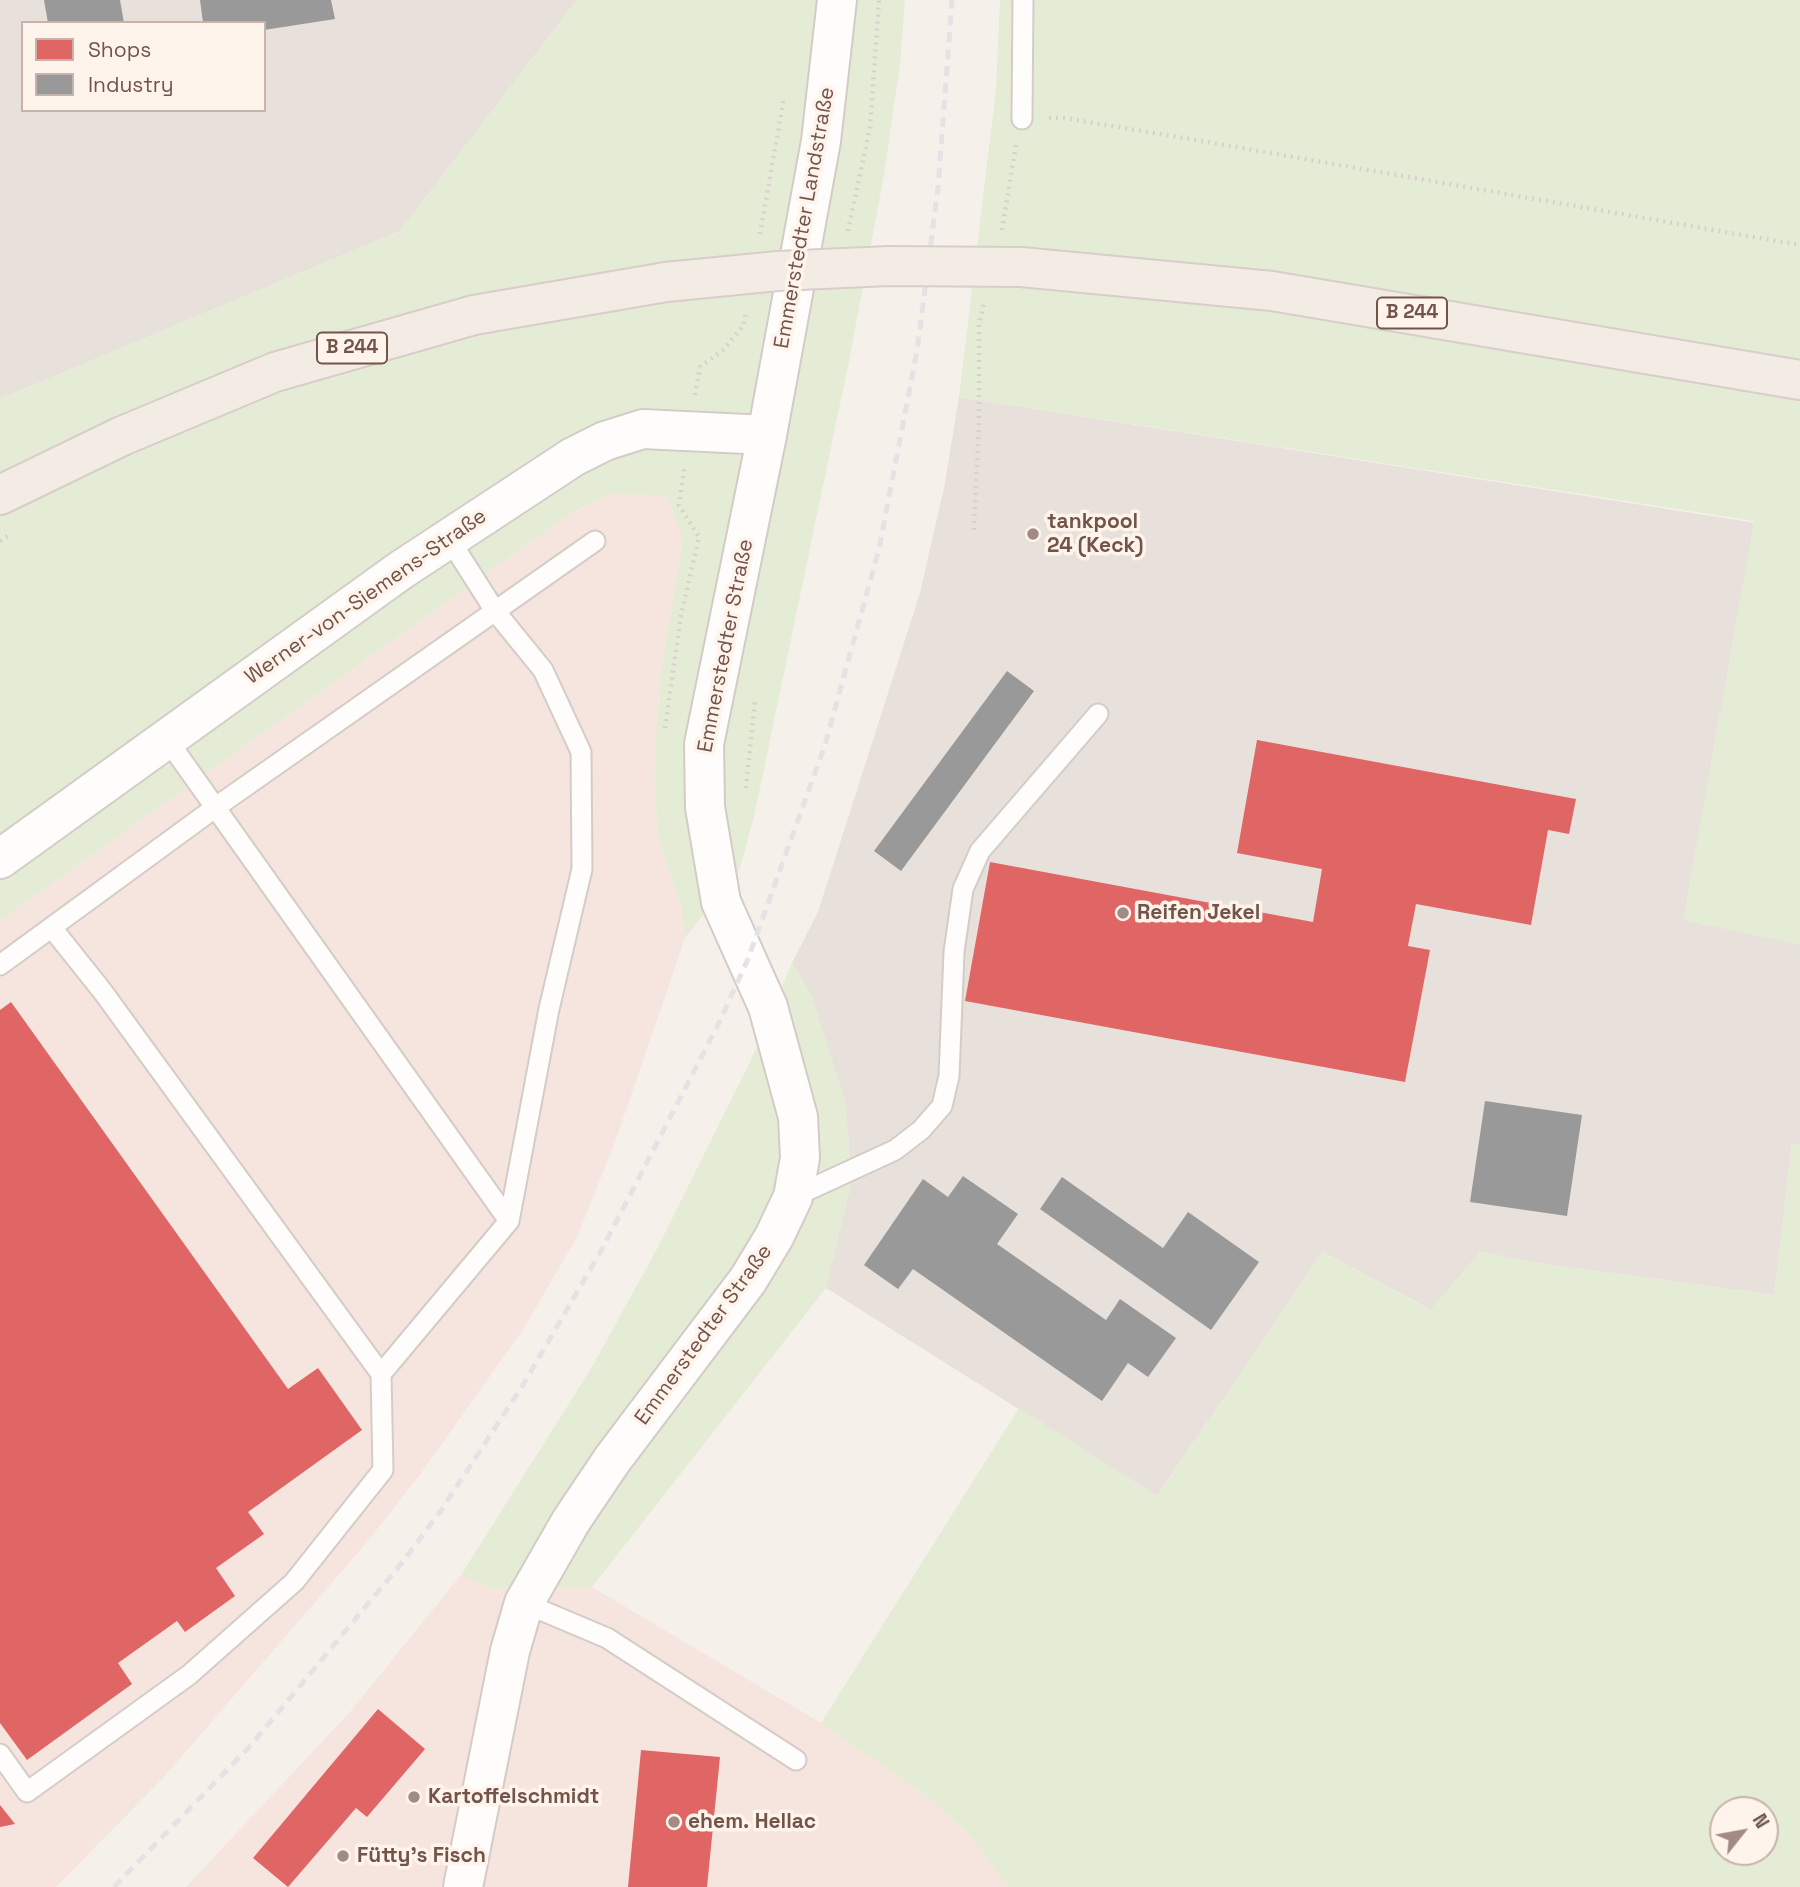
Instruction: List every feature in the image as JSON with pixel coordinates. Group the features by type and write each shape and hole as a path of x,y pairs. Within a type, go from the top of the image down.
{"main road":[{"name":"Emmerstedter Landstraße","path":"767,435 821,141 837,0"},
{"name":"B 244","path":"0,495 122,436 275,372 474,315 666,282 778,271 889,266 1010,255 1272,291 1800,380"},
{"name":"Werner-von-Siemens-Straße","path":"0,859 448,537 573,457 605,441 643,429 767,435"},
{"name":"Emmerstedter Straße","path":"463,1887 510,1651 524,1603 565,1531 612,1460 748,1280 774,1237 793,1197 800,1158 798,1117 768,1007 721,902 705,807 704,744 767,435"}],"lane":[{"path":"1022,119 1023,0"},
{"path":"380,1374 509,1221 549,1009 582,869 581,752 542,670 495,611 448,537"},
{"path":"0,965 216,807 595,541"},
{"path":"793,1197 895,1150 921,1130 942,1106 948,1076 954,952 963,888 980,852 1098,714"},
{"path":"166,738 509,1221"},
{"path":"0,1754 27,1791 189,1675 294,1582 383,1470 380,1374 103,992 52,928"},
{"path":"524,1603 607,1638 796,1760"}],"path":[{"path":"1010,255 1022,119 1075,120 1800,245"},
{"path":"974,530 979,422 979,323 985,296"},
{"path":"0,541 20,529"}],"shaded area":[{"path":"0,0 577,0 400,231 0,399"},
{"path":"959,397 1800,530 1800,1145 1792,1145 1774,1295 1544,1264 1480,1252 1431,1310 1323,1252 1157,1496 826,1288 852,1179 845,1102 811,995 792,963 818,912 920,593 944,488"},
{"path":"614,493 667,497 683,538 660,676 654,776 658,836 681,907 685,938 615,1142 577,1237 524,1328 419,1476 367,1542 163,1778 56,1887 0,1887 0,921 573,512"},
{"path":"461,1575 492,1589 592,1587 821,1723 930,1799 965,1830 1009,1887 186,1887 349,1713"}],"green space":[{"path":"577,0 905,0 900,65 884,175 849,361 754,817 740,868 685,938 681,907 658,836 654,776 660,676 683,538 667,497 614,493 573,512 0,921 0,399 400,231"},
{"path":"1000,0 1800,0 1800,945 1683,920 1754,521 959,397 996,89"},
{"path":"792,963 811,994 845,1102 852,1179 826,1288 592,1587 492,1589 461,1575 592,1367 658,1247 751,1060"},
{"path":"1792,1144 1800,1145 1800,1887 1009,1887 965,1830 930,1799 821,1723 1019,1408 1157,1496 1323,1252 1430,1310 1480,1252 1544,1264 1774,1295"}],"building: Shops":[{"name":"Reifen Jekel","path":"1257,740 1576,799 1569,834 1548,830 1531,925 1416,904 1408,946 1430,950 1405,1082 965,1001 990,862 1313,922 1322,869 1237,853"},
{"path":"11,1002 288,1389 318,1368 362,1430 248,1512 264,1534 216,1568 235,1596 185,1632 177,1621 118,1663 132,1684 27,1760 0,1723 0,1010"},
{"path":"378,1709 425,1749 367,1817 356,1808 288,1887 253,1858"},
{"name":"ehem. Hellac","path":"641,1750 720,1757 707,1887 628,1887"},
{"path":"0,1805 15,1824 0,1827"}],"building: Industry":[{"path":"44,0 120,0 124,21 48,21"},
{"path":"200,0 331,0 335,19 266,30 266,21 203,21"},
{"path":"1007,671 1034,691 901,871 874,851"},
{"path":"1485,1101 1582,1115 1567,1216 1470,1202"},
{"path":"963,1176 1018,1214 997,1244 1106,1320 1120,1299 1176,1338 1148,1377 1128,1363 1102,1401 913,1269 898,1289 864,1265 923,1179 948,1197"},
{"path":"1062,1177 1163,1248 1188,1212 1259,1262 1211,1330 1040,1209"}],"railway":[{"path":"114,1887 251,1745 401,1564 442,1509 523,1385 601,1251 718,1025 748,959 825,745 879,549 917,351 938,188 952,0"}],"place":[{"name":"tankpool 24 (Keck)","path":"1033,534"},
{"name":"Reifen Jekel","path":"1123,913"},
{"name":"Kartoffelschmidt","path":"414,1797"},
{"name":"ehem. Hellac","path":"674,1822"},
{"name":"Fütty’s Fisch","path":"343,1856"}]}
